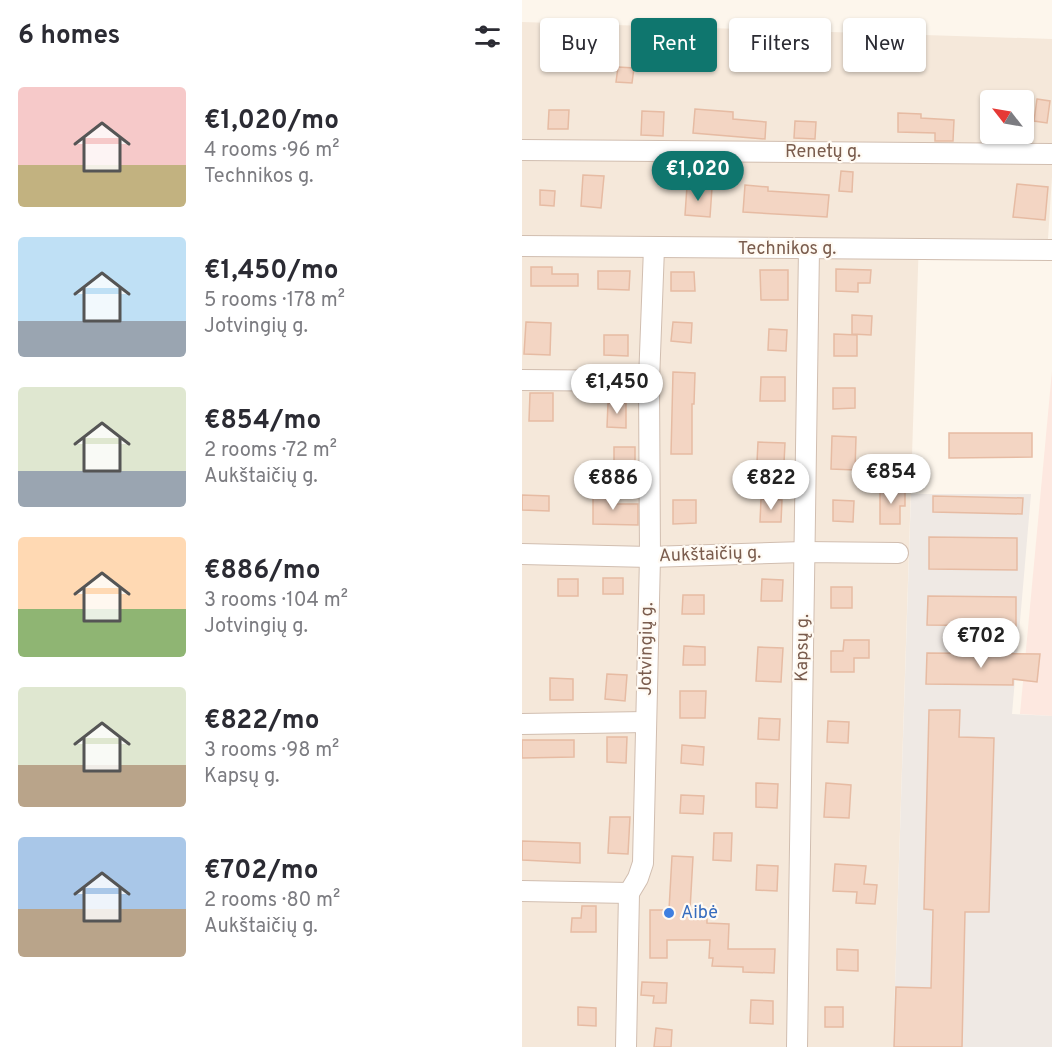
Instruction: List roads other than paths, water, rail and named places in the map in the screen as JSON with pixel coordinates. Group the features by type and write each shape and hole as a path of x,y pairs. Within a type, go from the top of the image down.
{"street":[{"name":"Renetų g.","path":"522,150 1052,154"},
{"name":"Technikos g.","path":"522,246 1052,250"},
{"name":"Jotvingių g.","path":"626,1047 629,893 638,878 643,863 654,248"},
{"name":"Kapsų g.","path":"797,1047 809,249"},
{"path":"522,380 650,381"},
{"name":"Aukštaičių g.","path":"522,554 650,557 804,552 898,553"},
{"path":"522,724 646,723"},
{"path":"522,891 629,893"}],"place":[{"name":"Aibė","path":"669,913"}]}
